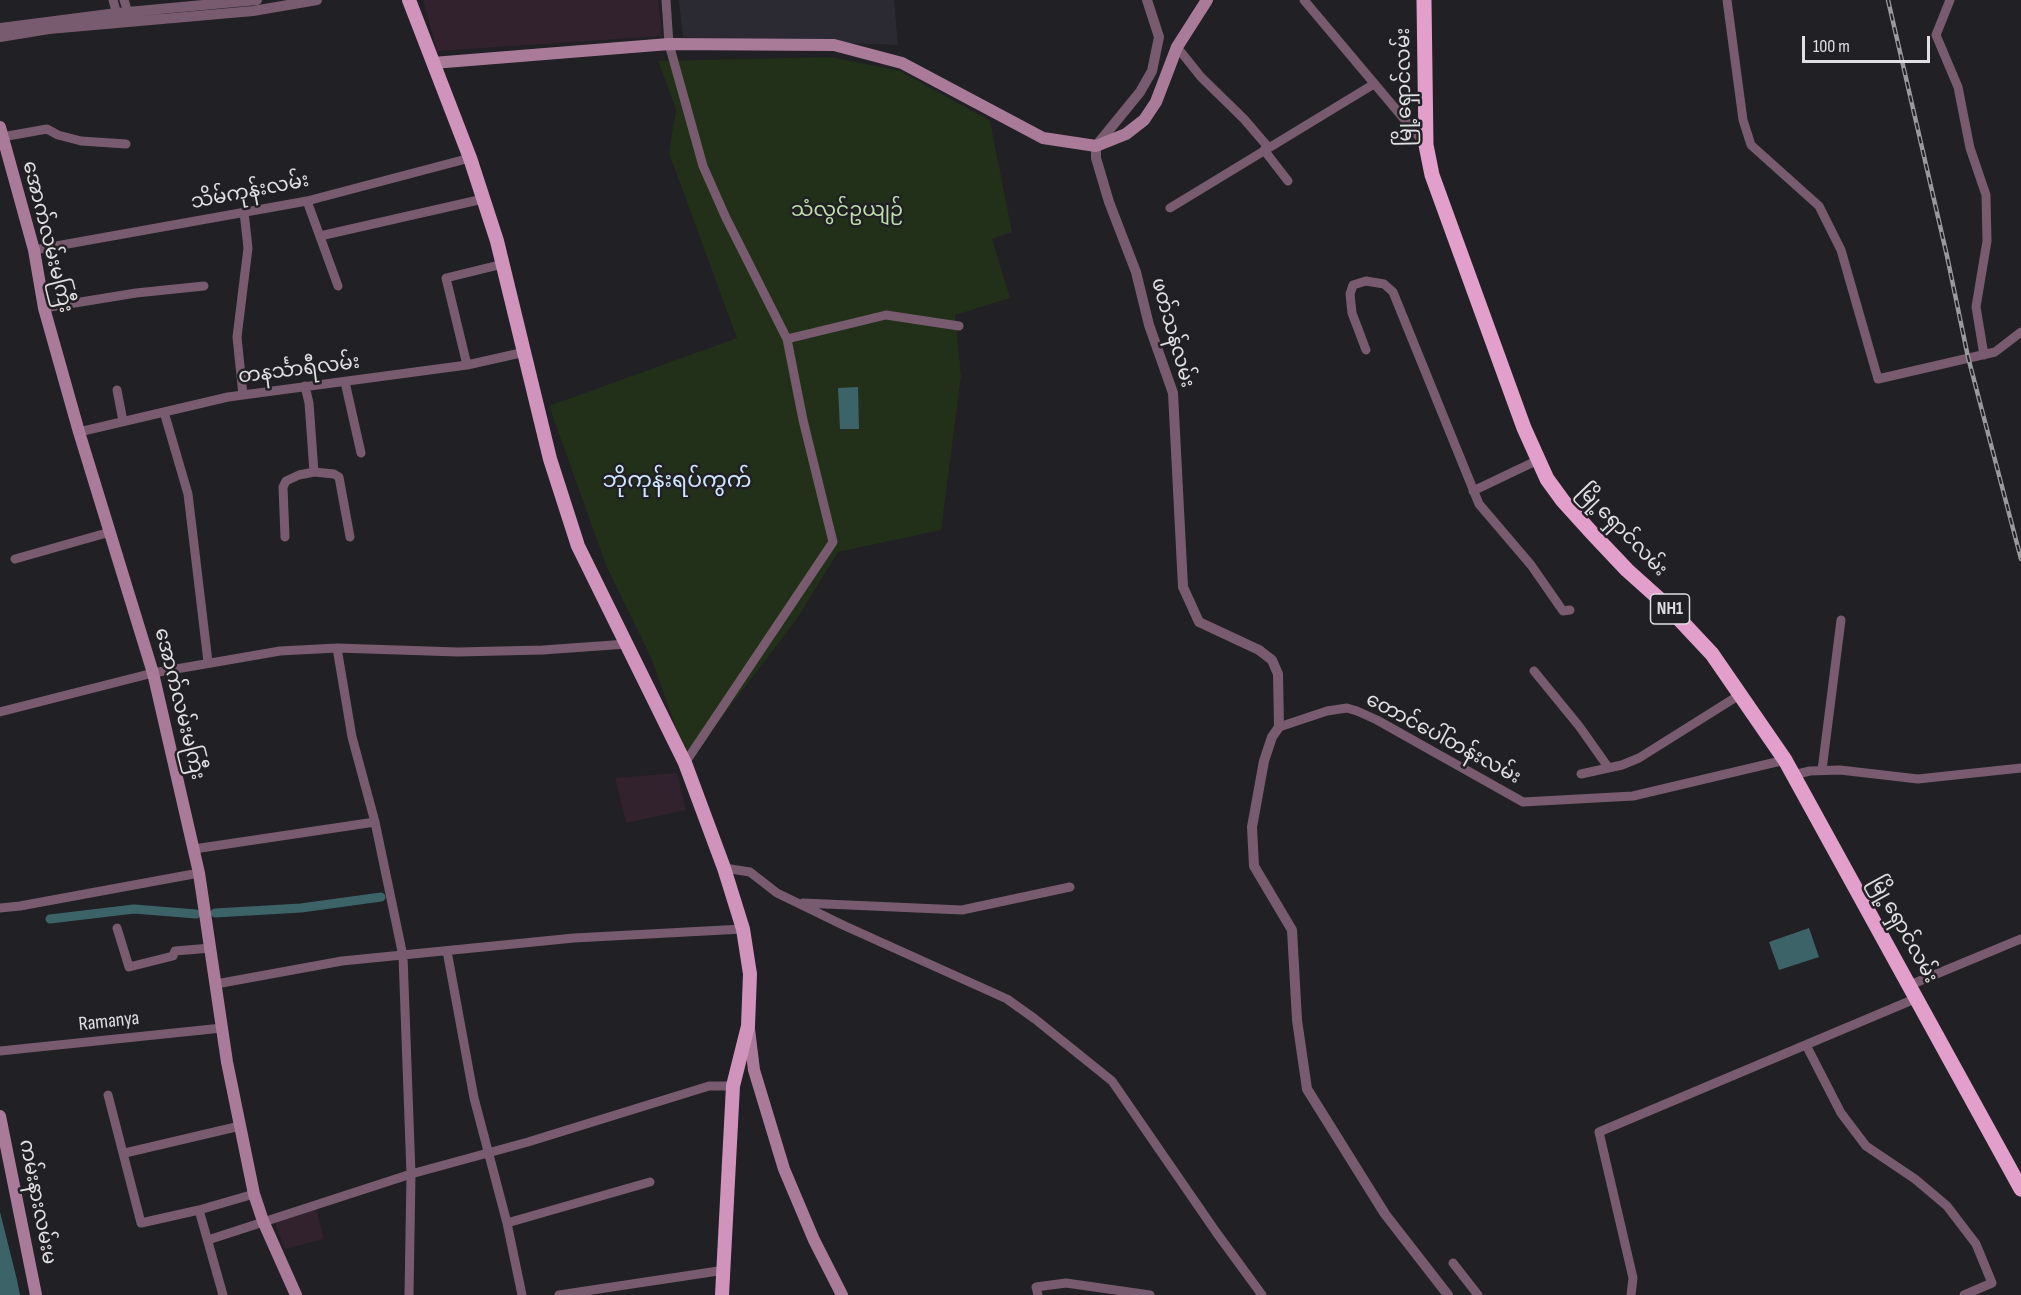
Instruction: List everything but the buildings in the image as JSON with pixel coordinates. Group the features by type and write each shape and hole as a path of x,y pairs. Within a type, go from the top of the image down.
{"highway":[{"name":"မြို့ရှောင်လမ်း","path":"1424,0 1426,145 1432,176 1469,279 1538,460 1547,478 1563,501 1627,570 1665,605 1712,654 1785,760 2021,1190"}],"main road":[{"path":"409,0 470,158 503,264 550,459 578,546 685,763 724,868 743,929 750,974 748,1026 754,1071 784,1169 814,1240 842,1295"},
{"path":"433,63 669,44 834,45 902,63 1043,138 1096,146 1126,134 1144,120 1156,102 1177,47 1207,0"},
{"name":"အောက်လမ်းမကြီး","path":"1,132 34,250 44,308 79,432 153,673 199,873 222,1028 254,1194 263,1221 296,1295"},
{"path":"722,1295 733,1086 748,1026"},
{"name":"ကမ်းနားလမ်းမ","path":"0,1116 36,1295"}],"street":[{"path":"113,0 124,17"},
{"path":"124,0 124,17"},
{"path":"0,37 124,17 257,0"},
{"path":"0,28 124,17 253,11 317,0"},
{"path":"666,0 669,44 703,166 726,218 787,339 802,420 833,542 685,763"},
{"path":"1096,146 1140,92 1152,71 1159,37 1147,0"},
{"path":"1304,0 1426,145"},
{"path":"1728,0 1743,120 1751,145 1820,206 1840,250 1878,379 1995,352 2021,332"},
{"path":"1950,0 1936,35 1958,87 1970,148 1986,195 1987,241 1976,307 1984,355"},
{"path":"1177,47 1201,77 1244,119 1288,181"},
{"path":"1170,208 1374,84"},
{"path":"1,132 47,129 58,135 81,141 126,144"},
{"name":"ဖတ်သန်လမ်း","path":"1096,146 1096,158 1109,202 1136,272 1149,325 1173,393 1183,587 1199,622 1259,650 1272,660 1278,674 1279,727"},
{"name":"သိမ်ကုန်းလမ်း","path":"34,250 307,201 470,158"},
{"path":"320,236 483,200"},
{"path":"307,201 338,286"},
{"path":"243,395 237,336 247,258 244,212"},
{"path":"466,365 446,278 503,264"},
{"path":"1366,350 1352,313 1350,294 1351,289 1358,283 1375,282 1384,284 1393,292 1479,504 1531,565 1563,611 1570,610"},
{"path":"44,308 136,293 204,286"},
{"path":"787,339 886,315 959,326"},
{"name":"တနင်္သာရီလမ်း","path":"79,432 243,395 466,365 525,352"},
{"path":"345,382 361,453"},
{"path":"305,386 309,403 314,472"},
{"path":"117,390 123,421"},
{"path":"164,412 188,494 208,662"},
{"path":"1473,491 1538,460"},
{"path":"285,537 283,487 286,481 314,472 334,474 339,477 350,537"},
{"path":"15,559 110,532"},
{"path":"1822,770 1840,620"},
{"path":"0,712 153,673 280,651 338,648 458,652 543,650 627,644"},
{"path":"338,648 352,737 375,822 403,956 411,1174 409,1295"},
{"path":"1534,671 1579,726 1608,767"},
{"path":"1581,774 1622,765 1639,758 1741,694"},
{"name":"တောင်ပေါ်တန်းလမ်း","path":"1279,727 1327,711 1347,708 1357,711 1523,802 1633,796 1785,760"},
{"path":"1279,727 1272,737 1264,761 1252,827 1254,866 1292,930 1297,1020 1307,1089 1385,1214 1448,1295"},
{"path":"1793,775 1822,770 1840,770 1918,779 2021,768"},
{"path":"194,849 375,822"},
{"path":"724,868 750,872 777,893 1007,999 1035,1019 1112,1081 1262,1295"},
{"path":"0,908 199,873"},
{"path":"801,903 962,910 1070,887"},
{"path":"117,928 129,967 173,956 175,951 211,948"},
{"path":"216,984 342,961 574,938 743,929"},
{"path":"1631,1295 1633,1278 1599,1132 1806,1045 2021,939"},
{"path":"447,951 474,1098 507,1224 522,1295"},
{"name":"Ramanya","path":"0,1051 222,1028"},
{"path":"1806,1045 1841,1113 1866,1146 1915,1179 1947,1206 1976,1244 1992,1283 1978,1292 1964,1295"},
{"path":"208,1240 411,1174 487,1154 709,1086 733,1086"},
{"path":"108,1095 125,1153 141,1224 254,1194"},
{"path":"125,1153 240,1126"},
{"path":"507,1224 650,1182"},
{"path":"199,1210 223,1295"},
{"path":"1452,1263 1478,1295"},
{"path":"559,1295 725,1270"},
{"path":"1038,1295 1036,1287 1066,1283 1150,1295"}],"shaded area":[{"path":"423,0 658,0 662,36 437,51"},
{"path":"679,0 894,0 898,45 683,37"},
{"path":"677,773 686,810 626,823 615,778"},
{"path":"316,1208 324,1239 285,1249 275,1223"}],"green space":[{"name":"သံလွင်ဥယျဉ်","path":"830,57 900,71 990,121 1012,232 992,239 1010,298 955,315 961,376 941,530 838,552 796,620 688,762 652,660 606,565 549,406 737,338 669,153 676,109 658,61"}],"water":[{"path":"858,387 859,429 840,429 838,388"},
{"path":"1809,928 1819,957 1779,970 1769,942"},
{"path":"0,1212 17,1280 20,1295 0,1295"}],"waterway":[{"path":"215,913 301,908 381,897"},
{"path":"50,919 134,909 196,914"}],"railway":[{"path":"1888,0 1968,357 2021,559"}],"district":[{"name":"ဘိုကုန်းရပ်ကွက်","path":"677,481"}]}
